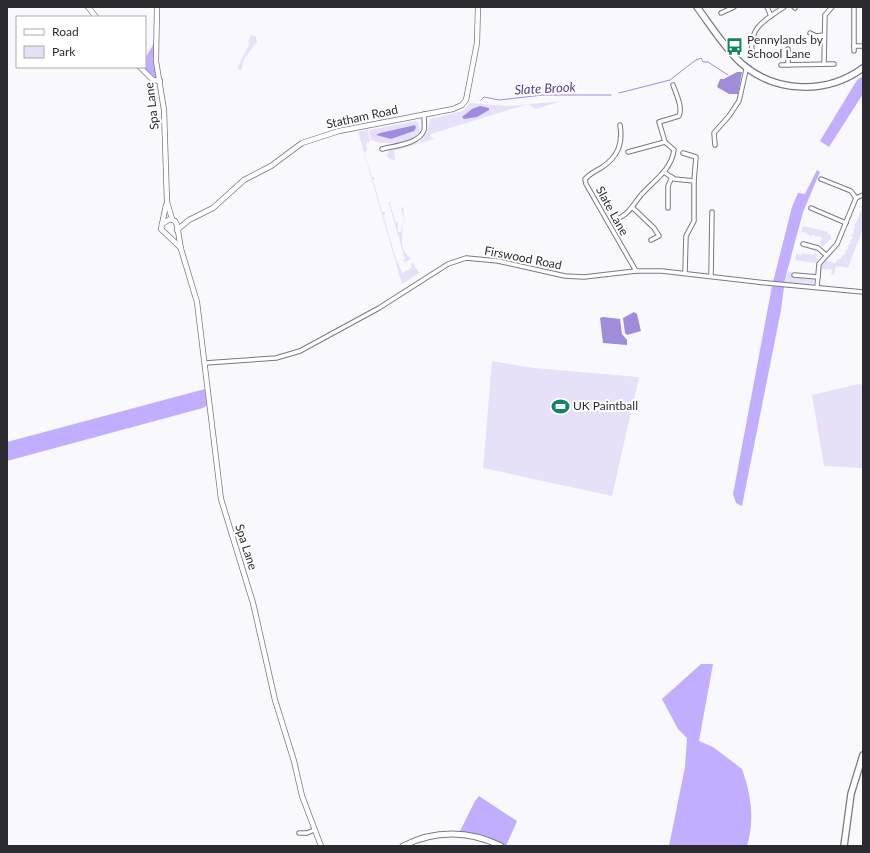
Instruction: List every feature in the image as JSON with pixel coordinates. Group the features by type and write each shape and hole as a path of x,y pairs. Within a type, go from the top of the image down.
{"main road":[{"path":"697,7 726,47 756,74 769,80 792,87 819,87 841,81 863,68"},
{"path":"844,846 851,794 863,754"},
{"path":"403,846 425,836 449,834 479,838 501,846"}],"street":[{"path":"88,7 95,16"},
{"name":"Spa Lane","path":"157,7 156,53 165,119 167,202 172,220"},
{"name":"Statham Road","path":"177,230 189,220 213,208 244,180 271,166 302,142 340,131 458,108 466,100 477,43 478,7"},
{"path":"721,13 734,7"},
{"path":"767,7 771,16"},
{"path":"752,53 751,41 755,29 784,7"},
{"path":"824,64 825,15 832,7"},
{"path":"854,7 854,51"},
{"path":"809,33 816,36 824,35"},
{"path":"854,46 863,46"},
{"path":"788,65 789,48"},
{"path":"781,65 834,64"},
{"path":"141,68 153,80 160,82"},
{"path":"715,145 714,133 739,101 746,70"},
{"path":"614,221 633,208 640,196 664,172 674,150 665,142 659,122 679,116 680,114 673,85"},
{"path":"382,149 414,140 421,136 424,129 424,114"},
{"name":"Slate Lane","path":"620,125 622,136 619,150 603,166 585,179 586,184 636,271"},
{"path":"628,152 665,142"},
{"path":"682,152 696,157 694,181 694,221 686,236 685,273"},
{"path":"664,172 672,177 694,181"},
{"path":"668,208 668,186 672,177"},
{"path":"822,179 851,191 856,198"},
{"path":"817,287 819,264 837,244 856,198 863,195"},
{"name":"Spa Lane","path":"162,224 167,202"},
{"path":"633,208 654,228 659,236 651,240"},
{"path":"811,208 846,223"},
{"path":"711,276 712,212"},
{"path":"165,220 172,220 177,225 177,230 172,235 167,235 162,229 162,224 165,220"},
{"name":"Statham Road","path":"172,220 189,220"},
{"name":"Spa Lane","path":"177,230 181,249 198,302 221,499 253,604 275,700 294,761 304,803 321,846"},
{"name":"Spa Lane","path":"167,235 181,249"},
{"path":"803,244 818,248 826,255"},
{"name":"Firswood Road","path":"204,363 276,358 300,351 379,308 448,264 458,259 466,258 498,262 565,276 584,277 636,271 662,271 863,292"},
{"path":"794,275 818,277"},
{"path":"299,833 307,833 314,830"}],"green space":[{"path":"251,35 256,37 257,42 244,59 241,71 237,68 250,43 248,42"},
{"path":"562,101 536,109 528,104"},
{"path":"470,103 509,106 527,104 431,134 430,136 434,139 394,151 395,160 389,159 387,155 389,151 420,142 427,133 430,118 463,111"},
{"path":"414,121 418,122 420,129 417,135 412,139 398,143 383,143 371,140 369,130","holes":["415,125 414,131 391,139 377,134"]},
{"path":"368,130 370,141 366,144 367,151 364,152 372,177 375,179 373,180 382,212 385,212 383,215 397,262 400,263 398,263 402,273 412,268 412,262 419,273 402,284 358,132"},
{"path":"392,202 390,204 396,223 398,222 398,232 401,232 403,223 403,248 411,259 405,262 403,260 405,259 389,204 386,204"},
{"path":"859,206 863,206 863,228 848,268 836,266 834,275 831,274 832,270 827,269 825,271 825,269 822,269 820,277 821,266 826,260 829,263 830,262 827,258 834,264 837,261 836,258 838,260 842,257 840,254 842,256 846,253 845,250 847,250 849,246 846,245 849,245 851,241 848,240 851,240 853,237 850,235 853,235 855,225 853,224 857,221 860,213 859,211 860,212 862,208"},
{"path":"403,207 404,213 404,218 401,208"},
{"path":"803,226 828,232 827,234 831,235 831,239 823,247 820,244 822,237 817,236 815,238 816,236 812,235 811,238 810,235 807,235 806,237 807,233 801,232"},
{"path":"797,251 797,254 802,255 802,253 813,255 816,253 818,255 816,257 819,260 816,268 816,263 795,260"},
{"path":"788,271 792,272 792,278 815,278 814,283 784,283"},
{"name":"UK Paintball","path":"492,361 534,368 639,377 612,496 483,468"},
{"path":"859,384 863,385 863,468 824,466 812,395"}],"shaded area":[{"path":"154,41 156,78 142,68 146,68 146,58"},
{"path":"737,72 742,72 738,94 729,94 717,87 720,79 724,79"},
{"path":"863,76 863,94 829,147 820,141 857,80"},
{"path":"480,106 489,108 489,110 477,117 464,119 462,117 472,109"},
{"path":"415,125 416,128 414,131 391,139 376,135 380,133"},
{"path":"817,170 820,172 803,212 784,283 773,282 792,207 798,193 805,194"},
{"path":"772,286 784,287 781,310 742,506 736,503 733,494"},
{"path":"634,312 637,314 641,331 627,335 625,333 623,318"},
{"path":"600,318 620,319 622,334 627,340 627,345 603,343"},
{"path":"205,389 207,405 203,408 7,461 7,442"},
{"path":"701,664 713,664 699,741 713,747 742,769 748,788 751,807 751,826 747,846 669,846 685,767 687,738 678,729 662,699"},
{"path":"479,796 517,821 506,846 494,841 459,833"}],"waterway":[{"path":"697,60 701,58 703,62 708,62 728,75"},
{"name":"Slate Brook","path":"619,93 670,80 697,59"},
{"name":"Slate Brook","path":"481,100 484,97 499,100 543,95 611,95"}],"place":[{"name":"Pennylands by School Lane","path":"734,47"},
{"name":"UK Paintball","path":"560,406"}]}
